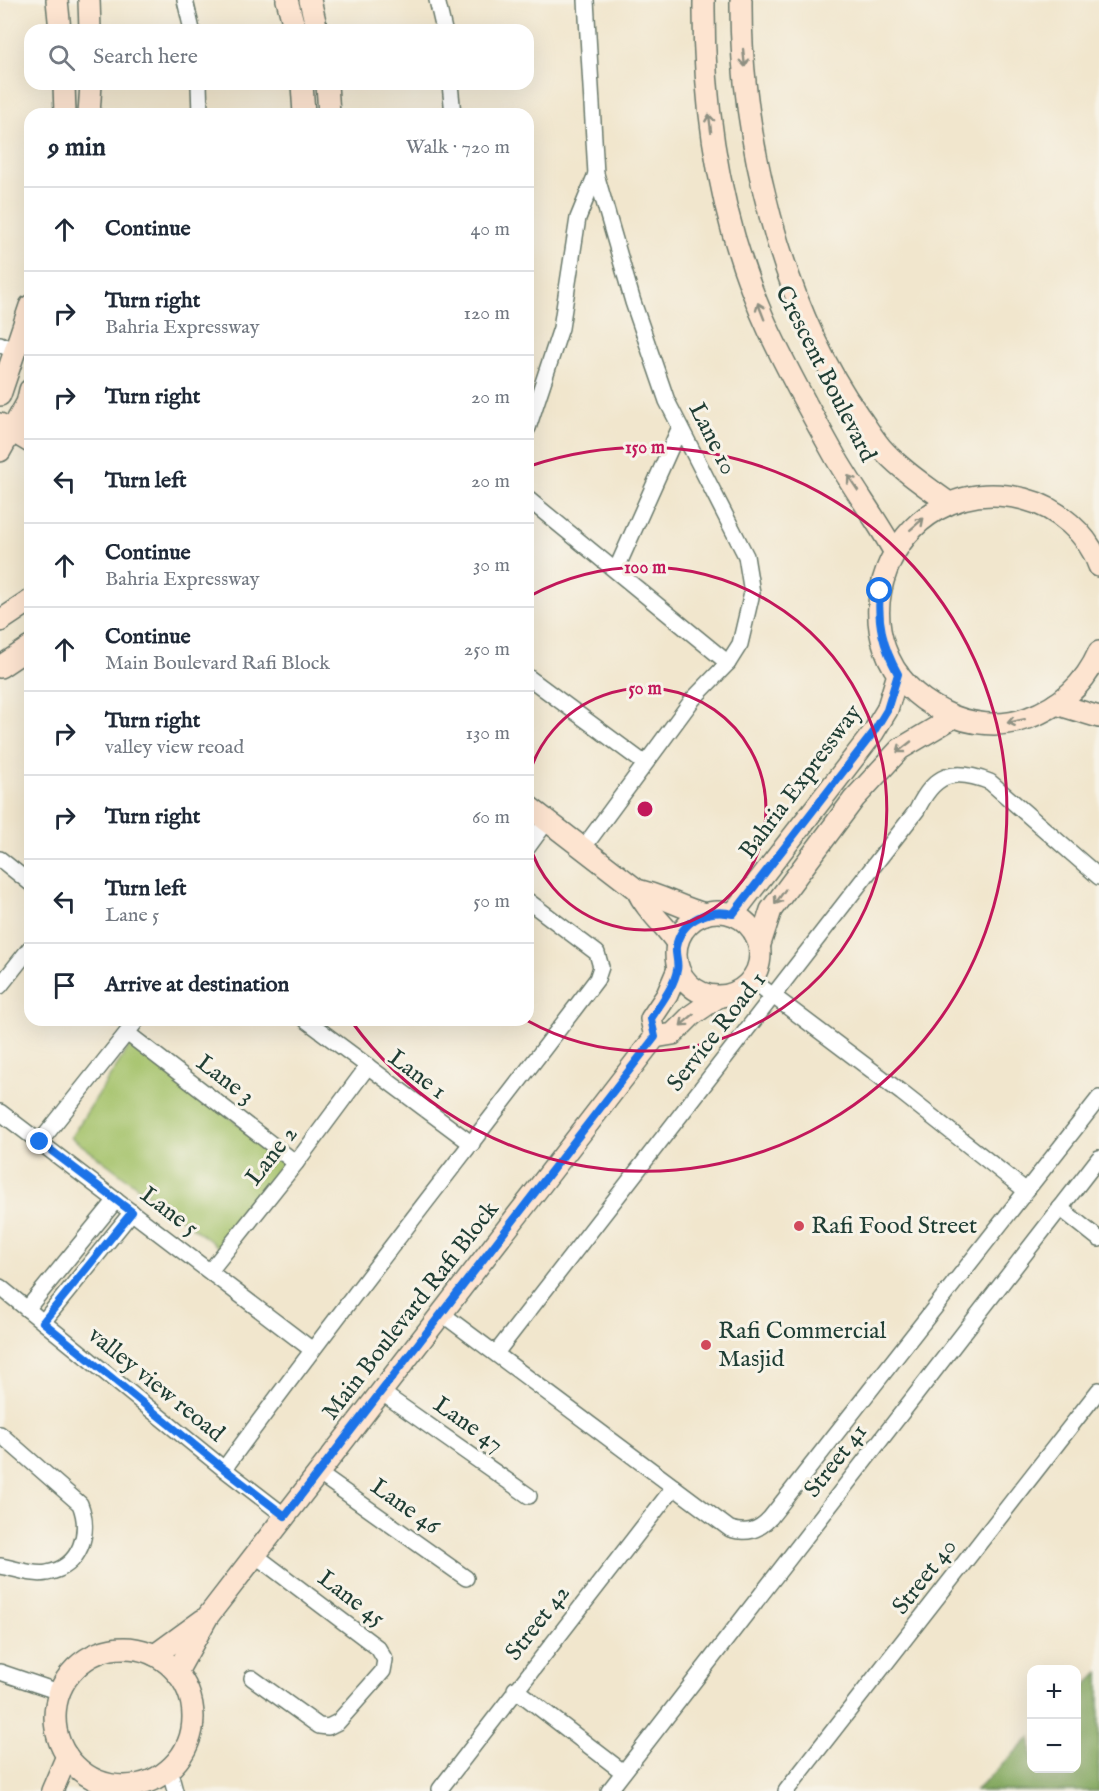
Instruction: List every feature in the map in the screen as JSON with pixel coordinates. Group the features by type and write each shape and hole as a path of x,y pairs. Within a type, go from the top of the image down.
{"main road":[{"path":"57,0 59,24"},
{"path":"89,0 90,24"},
{"path":"287,0 293,24"},
{"path":"310,0 316,24"},
{"name":"Crescent Boulevard","path":"704,0 704,47 714,151 726,209 743,265 770,332 785,362 837,460 894,551"},
{"name":"Crescent Boulevard","path":"741,0 741,32 748,101 763,181 787,271 815,339 847,399 883,451 949,503"},
{"path":"64,90 65,108"},
{"path":"89,108 91,90"},
{"path":"302,90 304,108"},
{"path":"327,90 329,108"},
{"path":"24,317 7,348 3,386 24,397"},
{"path":"0,451 14,432 24,411"},
{"path":"1099,566 1082,536 1060,516 1035,502 1006,495 978,495 949,503 928,515 909,531 894,551 885,570 878,613 884,645 898,674 932,707 971,722 1006,723 1041,713 1056,704 1084,679 1099,652"},
{"path":"0,621 24,605"},
{"path":"0,668 24,651"},
{"name":"Bahria Expressway","path":"733,914 873,733 887,710 898,674"},
{"path":"1056,704 1099,717"},
{"path":"760,944 750,926 733,914 719,911 705,914 690,922 677,943 678,969 667,995 651,1019 655,1037 673,1034 692,1015 718,997 737,992 752,980 760,963 760,944 771,910 854,799 900,749 954,717"},
{"path":"534,811 637,890 643,903 677,943"},
{"path":"637,890 653,893 678,906 705,914"},
{"path":"678,969 697,991 718,997"},
{"name":"Main Boulevard Rafi Block","path":"208,1616 655,1037"},
{"path":"155,1655 208,1616"},
{"path":"177,1672 208,1616"},
{"path":"130,1648 155,1655 177,1672 189,1693 193,1722 184,1751 169,1769 145,1783 112,1789 88,1776 67,1756 56,1730 55,1711 59,1692 65,1681 82,1662 105,1650 130,1648"},
{"path":"52,1791 67,1756"}],"street":[{"path":"185,0 191,24"},
{"path":"437,0 443,24"},
{"name":"Lane 10","path":"584,848 693,699 728,663 740,644 752,593 746,556 668,401 633,302 596,174 586,0"},
{"path":"199,90 200,108"},
{"path":"451,90 452,108"},
{"path":"534,410 561,328 578,218 596,174"},
{"path":"616,570 680,427"},
{"path":"534,504 728,663"},
{"path":"534,682 644,764"},
{"name":"Service Road 1","path":"496,1353 917,810 927,789 946,775 970,774 990,782 1099,877"},
{"path":"534,839 547,821"},
{"path":"0,860 24,878"},
{"path":"224,1469 311,1349 472,1144 597,979 601,967 597,953 534,906"},
{"path":"0,986 24,956"},
{"path":"752,980 1025,1190"},
{"path":"40,1142 132,1026"},
{"name":"Lane 1","path":"314,1026 472,1144"},
{"name":"Lane 3","path":"127,1033 296,1163"},
{"name":"Lane 2","path":"210,1270 296,1163 368,1066"},
{"path":"441,1313 730,1529 743,1532 752,1531 770,1518 1099,1098"},
{"name":"Lane 5","path":"0,1112 311,1349"},
{"name":"Street 41","path":"609,1791 1099,1158"},
{"path":"27,1309 116,1200"},
{"path":"1060,1208 1099,1239"},
{"path":"43,1322 132,1212"},
{"name":"valley view reoad","path":"0,1287 285,1516"},
{"name":"Street 40","path":"786,1791 1099,1390"},
{"name":"Lane 47","path":"381,1392 529,1496"},
{"path":"0,1434 80,1504 86,1519 84,1539 75,1557 62,1569 44,1574 0,1566"},
{"name":"Lane 46","path":"318,1473 466,1578"},
{"name":"Street 42","path":"440,1789 674,1486"},
{"name":"Lane 45","path":"252,1678 319,1726 328,1727 338,1722 383,1671 385,1660 378,1648 255,1555"},
{"path":"0,1672 59,1692"},
{"path":"515,1689 623,1772"},
{"path":"169,1769 175,1791"}],"green space":[{"path":"132,1042 291,1165 224,1251 71,1137"},
{"path":"1099,1672 1099,1791 975,1791 1027,1741 1027,1773 1081,1773 1081,1690"}],"place":[{"name":"Rafi Food Street","path":"799,1226"},
{"name":"Rafi Commercial Masjid","path":"706,1345"}],"route":[{"path":"40,1142 132,1212 43,1322 285,1516 655,1037 651,1019 667,995 678,969 677,943 685,928 697,917 705,914 719,911 733,914 873,733 887,710 898,674 881,635 878,613 880,591"}]}
